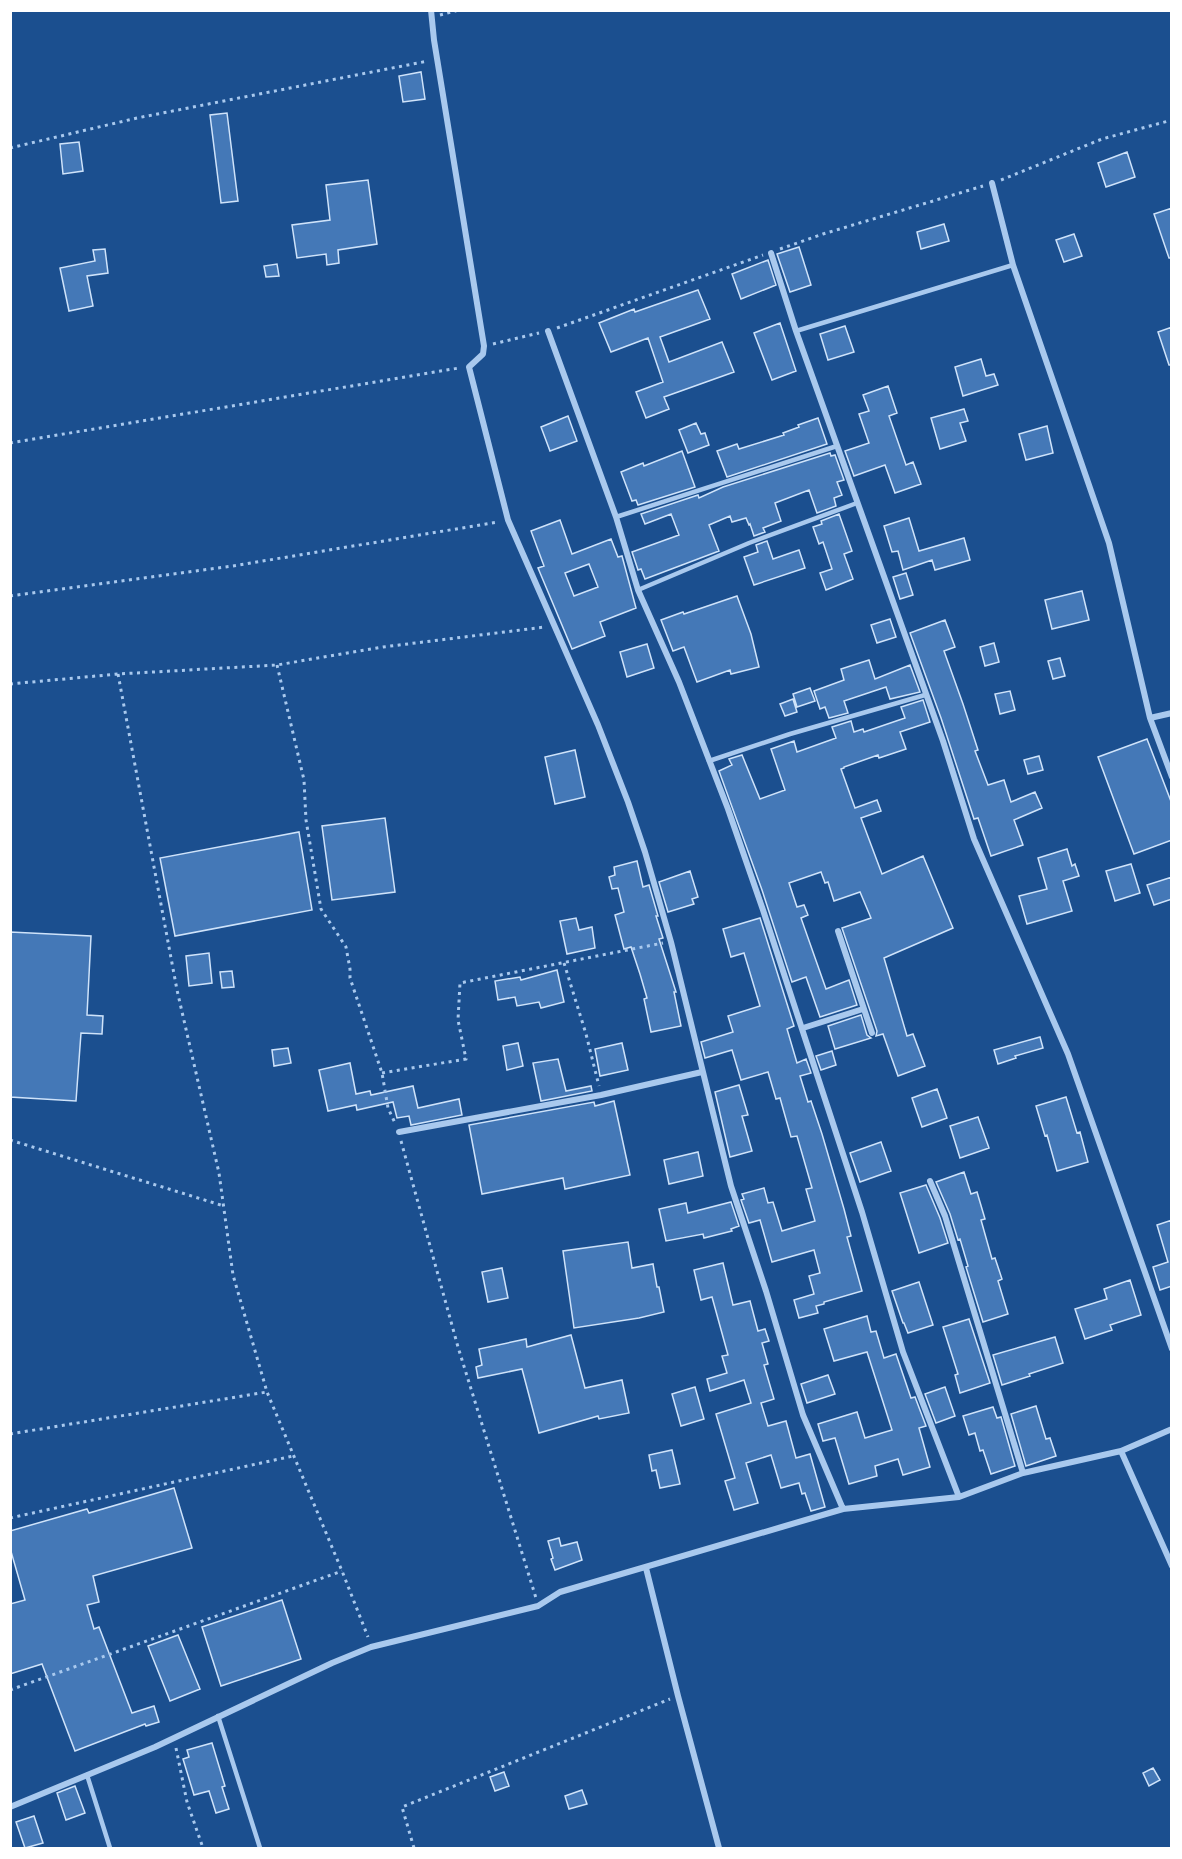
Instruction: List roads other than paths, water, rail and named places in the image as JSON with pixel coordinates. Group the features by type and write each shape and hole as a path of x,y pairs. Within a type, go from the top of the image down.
{"street":[{"path":"432,14 434,40 484,346 483,354 469,367 508,520 600,730 645,852 671,942 731,1186 766,1291 802,1415 843,1509"},
{"path":"992,183 1013,265 1109,543 1150,718 1172,777"},
{"path":"771,253 796,331 943,741 974,839 1068,1054 1172,1349"},
{"path":"548,331 616,517 638,590 679,682 764,910 862,1212 903,1352 959,1497"},
{"path":"1150,718 1172,713"},
{"path":"838,931 872,1033"},
{"path":"803,1028 863,1009"},
{"path":"399,1132 601,1095 702,1072"},
{"path":"930,1181 945,1216 1023,1473"},
{"path":"10,1807 174,1737 371,1647 538,1606 560,1592 843,1509 959,1497 1023,1473 1121,1451 1172,1429"},
{"path":"1121,1451 1172,1566"},
{"path":"646,1568 719,1848"}],"lane":[{"path":"796,331 1013,265"},
{"path":"616,517 837,446"},
{"path":"638,590 749,543 857,503"},
{"path":"709,761 790,734 925,695"},
{"path":"219,1716 260,1848"},
{"path":"87,1775 110,1848"}]}
